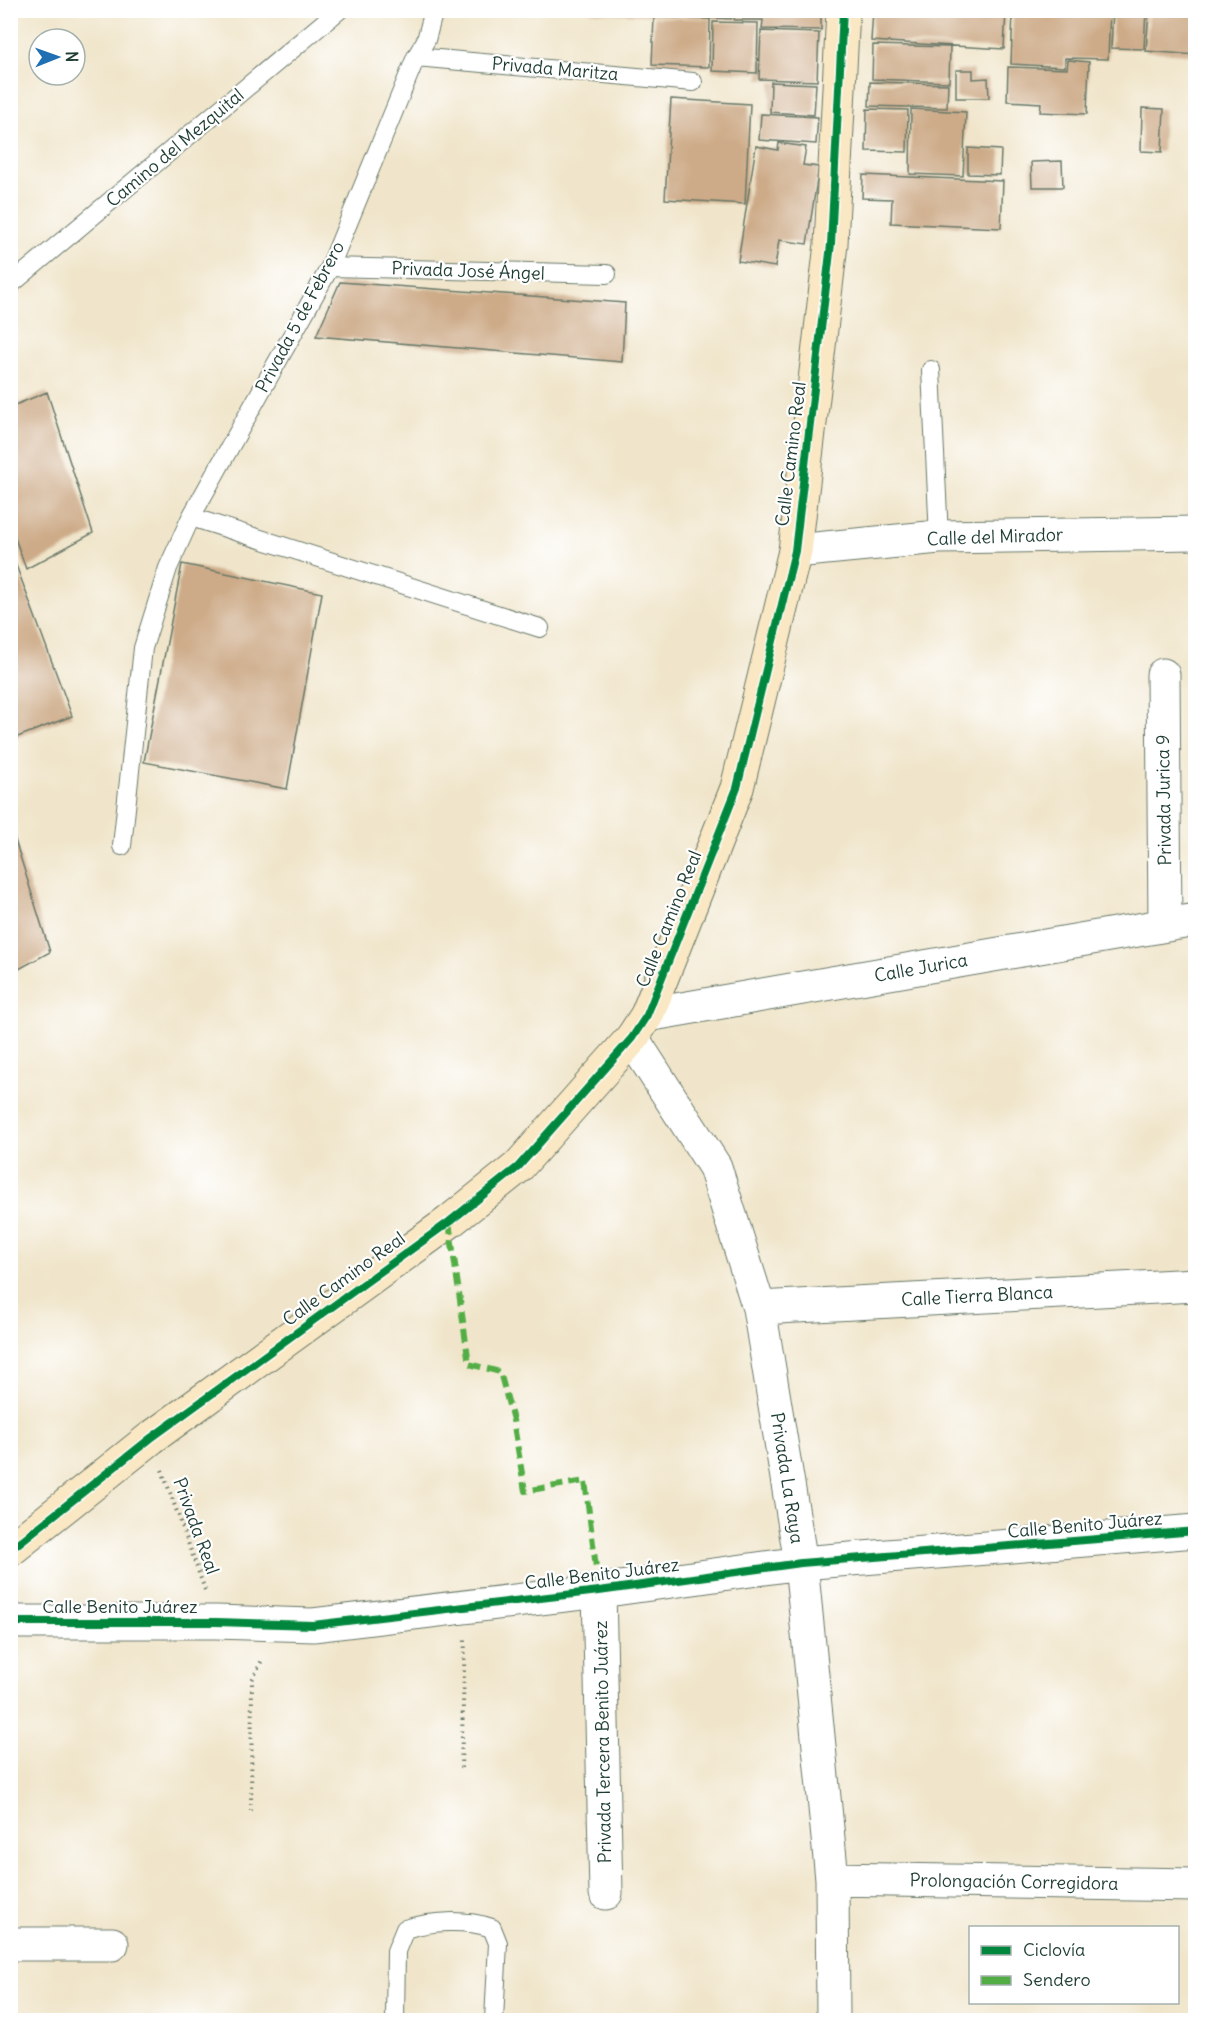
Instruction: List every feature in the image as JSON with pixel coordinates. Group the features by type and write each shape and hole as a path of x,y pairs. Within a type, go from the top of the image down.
{"street":[{"name":"Calle Camino Real","path":"10,1550 151,1438 449,1222 518,1167 639,1026 737,788 795,551 831,244 843,10"},
{"name":"Calle del Mirador","path":"795,551 939,537 1196,533"},
{"name":"Privada Jurica 9","path":"1163,675 1180,923"},
{"name":"Calle Jurica","path":"639,1026 1180,923"},
{"name":"Privada La Raya","path":"639,1026 715,1167 759,1308 801,1563 832,1879 832,2020"},
{"name":"Calle Tierra Blanca","path":"759,1308 1196,1285"},
{"name":"Calle Benito Juárez","path":"10,1622 216,1622 313,1625 599,1591 801,1563 1196,1531"},
{"name":"Privada Tercera Benito Juárez","path":"599,1591 606,1893"},
{"name":"Prolongación Corregidora","path":"832,1879 1196,1885"},
{"path":"10,1944 112,1944"}],"lane":[{"name":"Camino del Mezquital","path":"10,285 339,10"},
{"name":"Privada 5 de Febrero","path":"122,846 143,648 168,568 191,517 330,267 416,57 426,40 434,10"},
{"name":"Privada Maritza","path":"416,57 693,82"},
{"name":"Privada José Ángel","path":"330,267 607,274"},
{"path":"931,370 939,537"},
{"path":"191,517 540,628"},
{"path":"395,2020 396,1951 405,1929 426,1923 476,1923 492,1928 498,1943 494,2020"}],"path":[{"path":"461,1768 466,1606"},
{"path":"251,1811 252,1680 279,1624"}],"building":[{"path":"591,10 732,10 731,19 591,12"},
{"path":"734,10 821,10 821,30 762,29 763,20 734,20"},
{"path":"873,10 1006,10 1004,49 871,41"},
{"path":"1013,10 1110,10 1108,59 1065,58 1065,67 1011,64"},
{"path":"1113,10 1146,10 1144,49 1111,48"},
{"path":"1149,10 1196,10 1196,55 1146,51"},
{"path":"654,17 710,19 709,67 652,65"},
{"path":"713,22 758,23 757,73 712,71"},
{"path":"761,31 819,33 817,81 759,79"},
{"path":"873,45 950,47 949,82 872,79"},
{"path":"1068,60 1089,62 1087,114 1040,112 1041,103 1007,101 1008,67 1067,69"},
{"path":"956,70 973,70 973,79 988,78 989,98 956,98"},
{"path":"771,82 816,84 814,115 770,112"},
{"path":"870,82 948,84 947,108 869,106"},
{"path":"671,99 750,104 745,204 665,199"},
{"path":"1142,108 1164,109 1162,152 1141,151"},
{"path":"867,109 908,110 907,152 866,151"},
{"path":"911,109 966,112 963,176 910,174"},
{"path":"761,114 818,117 816,144 759,140"},
{"path":"779,143 806,147 803,165 819,167 807,244 779,240 775,267 738,261 756,146 778,150"},
{"path":"968,148 1001,150 1000,175 968,174"},
{"path":"1062,161 1063,187 1032,187 1031,162"},
{"path":"863,175 1003,181 1001,228 891,223 892,199 862,198"},
{"path":"340,282 625,303 622,362 316,336"},
{"path":"47,392 93,533 26,569 10,524 10,407"},
{"path":"10,549 72,716 10,740"},
{"path":"182,564 322,593 287,789 144,762"},
{"path":"10,824 50,952 10,974"}],"marked path":[{"path":"449,1222 469,1364 500,1372 513,1420 525,1491 585,1481 599,1591"}],"cycle path":[{"path":"10,1550 151,1438 449,1222 518,1167 632,1038 647,1015 737,788 795,551 831,244 843,10"},
{"path":"10,1622 216,1622 313,1625 599,1591 801,1563 1196,1531"}]}
